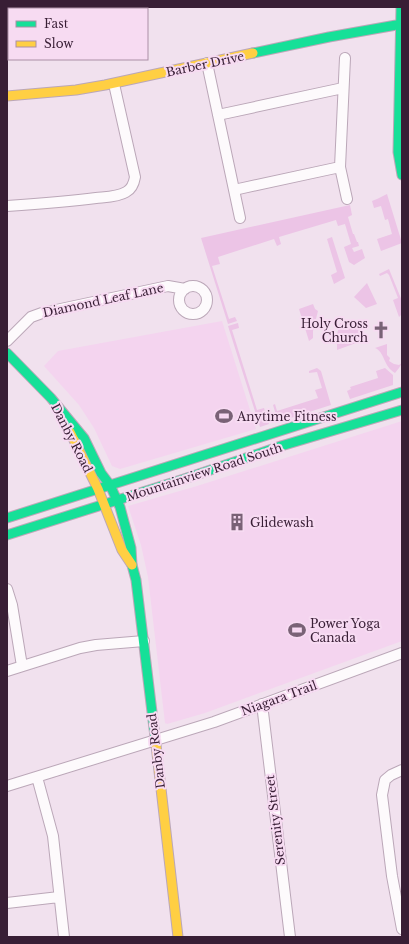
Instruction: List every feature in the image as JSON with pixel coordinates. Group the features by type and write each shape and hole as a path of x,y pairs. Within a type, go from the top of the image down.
{"street":[{"path":"400,7 400,108 398,152 402,175"},
{"name":"Barber Drive","path":"7,96 76,90 114,84 329,37 401,24"},
{"path":"345,58 340,167 347,199"},
{"path":"207,63 240,218"},
{"path":"7,206 90,199 120,194 130,189 135,177 114,84"},
{"path":"218,115 343,88"},
{"path":"234,190 340,167"},
{"name":"Diamond Leaf Lane","path":"7,340 31,317 42,313 168,286 185,289"},
{"name":"Danby Road","path":"7,353 51,398 84,438 101,473 110,485 117,500 131,548 132,565 136,580 178,937"},
{"name":"Mountainview Road South","path":"7,518 402,392"},
{"name":"Danby Road","path":"51,398 76,442 98,489 122,550 132,565"},
{"name":"Mountainview Road South","path":"7,535 281,446 402,410"},
{"path":"7,589 12,605 22,666"},
{"path":"7,671 80,648 96,645 144,641"},
{"name":"Niagara Trail","path":"7,786 214,722 402,653"},
{"name":"Serenity Street","path":"262,704 290,937"},
{"path":"402,770 391,774 385,780 382,795 392,876 402,929"},
{"path":"37,777 53,836 64,937"},
{"path":"7,903 59,897"}],"shaded area":[{"path":"7,7 104,7 8,8 7,36"},
{"path":"387,194 402,243 381,251 377,239 392,234 388,219 385,220 381,206 374,208 372,201"},
{"path":"350,205 352,215 348,217 353,234 359,246 352,248 354,252 362,249 365,258 354,265 349,262 344,247 351,244 345,224 338,226 336,220 279,237 281,244 277,246 274,239 218,257 220,264 212,266 229,319 235,317 237,321 228,324 201,238"},
{"path":"332,237 345,278 334,284 331,275 337,272 327,239"},
{"path":"389,269 402,301 402,314 399,317 393,300 398,298 389,275 387,273 380,276 379,274"},
{"path":"367,283 377,304 366,308 354,297"},
{"path":"313,304 315,309 318,311 313,331 313,338 309,341 299,309"},
{"path":"222,321 256,429 120,469 112,466 94,428 79,405 44,366 58,351"},
{"path":"238,323 239,328 232,330 257,410 264,408 269,424 260,427 228,326"},
{"path":"340,323 359,325 362,335 354,338 356,343 337,350 337,334"},
{"path":"387,344 387,355 390,358 389,361 399,365 402,363 395,373 388,367 381,353 375,348"},
{"path":"317,368 321,371 331,405 278,422 273,405 275,404 277,411 318,398 315,390 322,388 317,372 309,373 309,371"},
{"path":"385,368 393,375 393,385 350,399 347,391 351,389 350,387 378,378 376,371"},
{"path":"402,421 402,641 205,713 167,724 165,723 148,577 141,545 128,506 197,486"}],"traffic: fast":[{"path":"401,7 398,152 402,175"},
{"path":"253,53 402,24"},
{"path":"7,353 51,398 84,438 101,473 110,485 120,507 131,548 132,565 136,580 156,745"},
{"path":"7,518 402,392"},
{"path":"7,535 184,479 281,446 402,410"}],"traffic: slow":[{"path":"7,96 76,90 105,85 253,53"},
{"path":"70,432 98,489 122,550 132,565"},
{"path":"156,745 178,937"}],"place":[{"name":"Holy Cross Church","path":"381,330"},
{"name":"Anytime Fitness","path":"224,416"},
{"name":"Glidewash","path":"237,522"},
{"name":"Power Yoga Canada","path":"297,630"}]}
